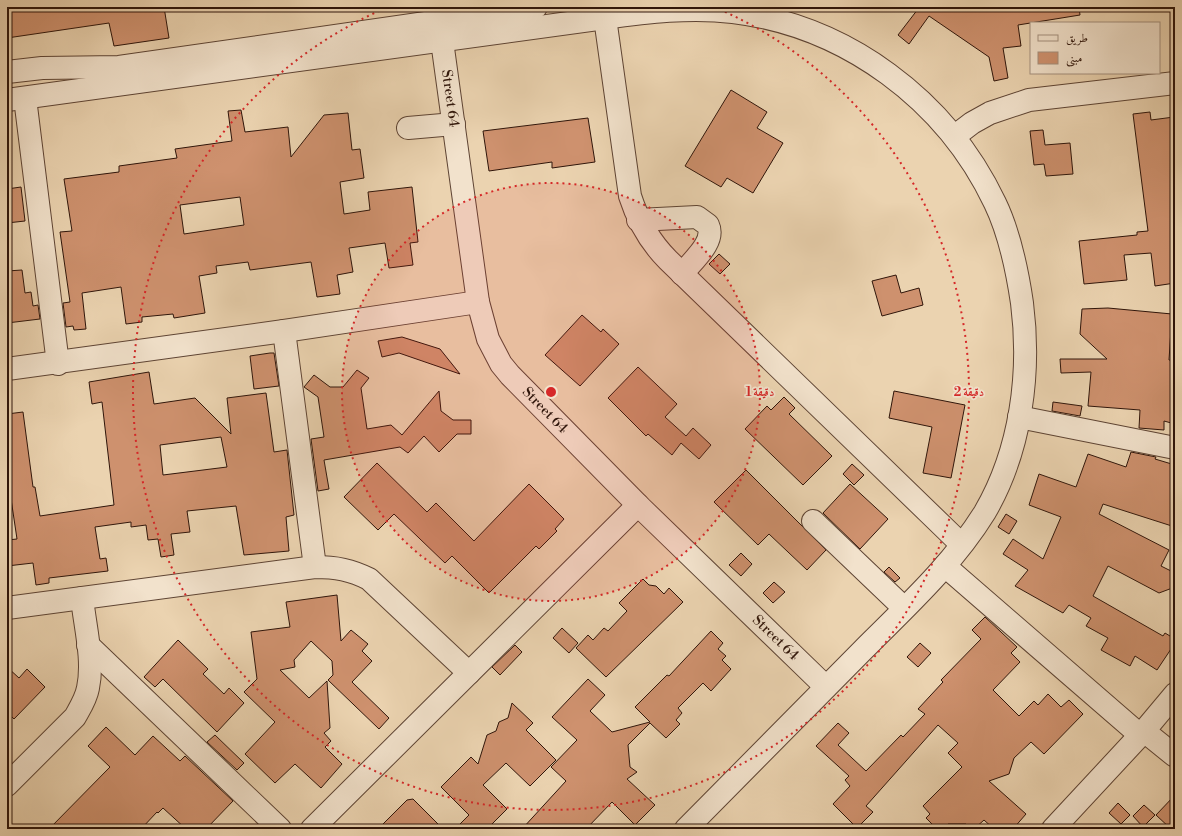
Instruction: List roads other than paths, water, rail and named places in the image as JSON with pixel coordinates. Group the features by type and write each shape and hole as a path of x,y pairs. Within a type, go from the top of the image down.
{"street":[{"path":"7,72 48,68 119,67 536,7"},
{"path":"58,364 16,99 442,41 605,18 656,9 689,9 786,15 874,62 901,82 923,102 955,136 978,170 996,205 1010,242 1019,281 1025,350 1024,386 1019,417 1011,450 1000,481 985,511 945,566 686,829"},
{"path":"605,18 628,183 638,220 651,242 682,274 961,544"},
{"name":"Street 64","path":"442,41 478,302 488,339 501,364 510,375 638,505 826,687"},
{"path":"955,136 990,113 1029,100 1175,83"},
{"path":"408,128 454,124"},
{"path":"638,220 697,217 708,225 710,234 707,242 682,274"},
{"path":"7,369 58,364 284,332 478,302"},
{"path":"284,332 315,567"},
{"path":"1019,417 1175,448"},
{"path":"312,829 638,505"},
{"path":"813,521 904,608"},
{"path":"945,566 1142,733 1175,756"},
{"path":"7,608 315,567 334,567 352,571 369,579 468,673"},
{"path":"7,785 75,717 83,703 88,688 90,673 82,598"},
{"path":"88,645 280,829"},
{"path":"1053,829 1142,733 1175,694"}]}
